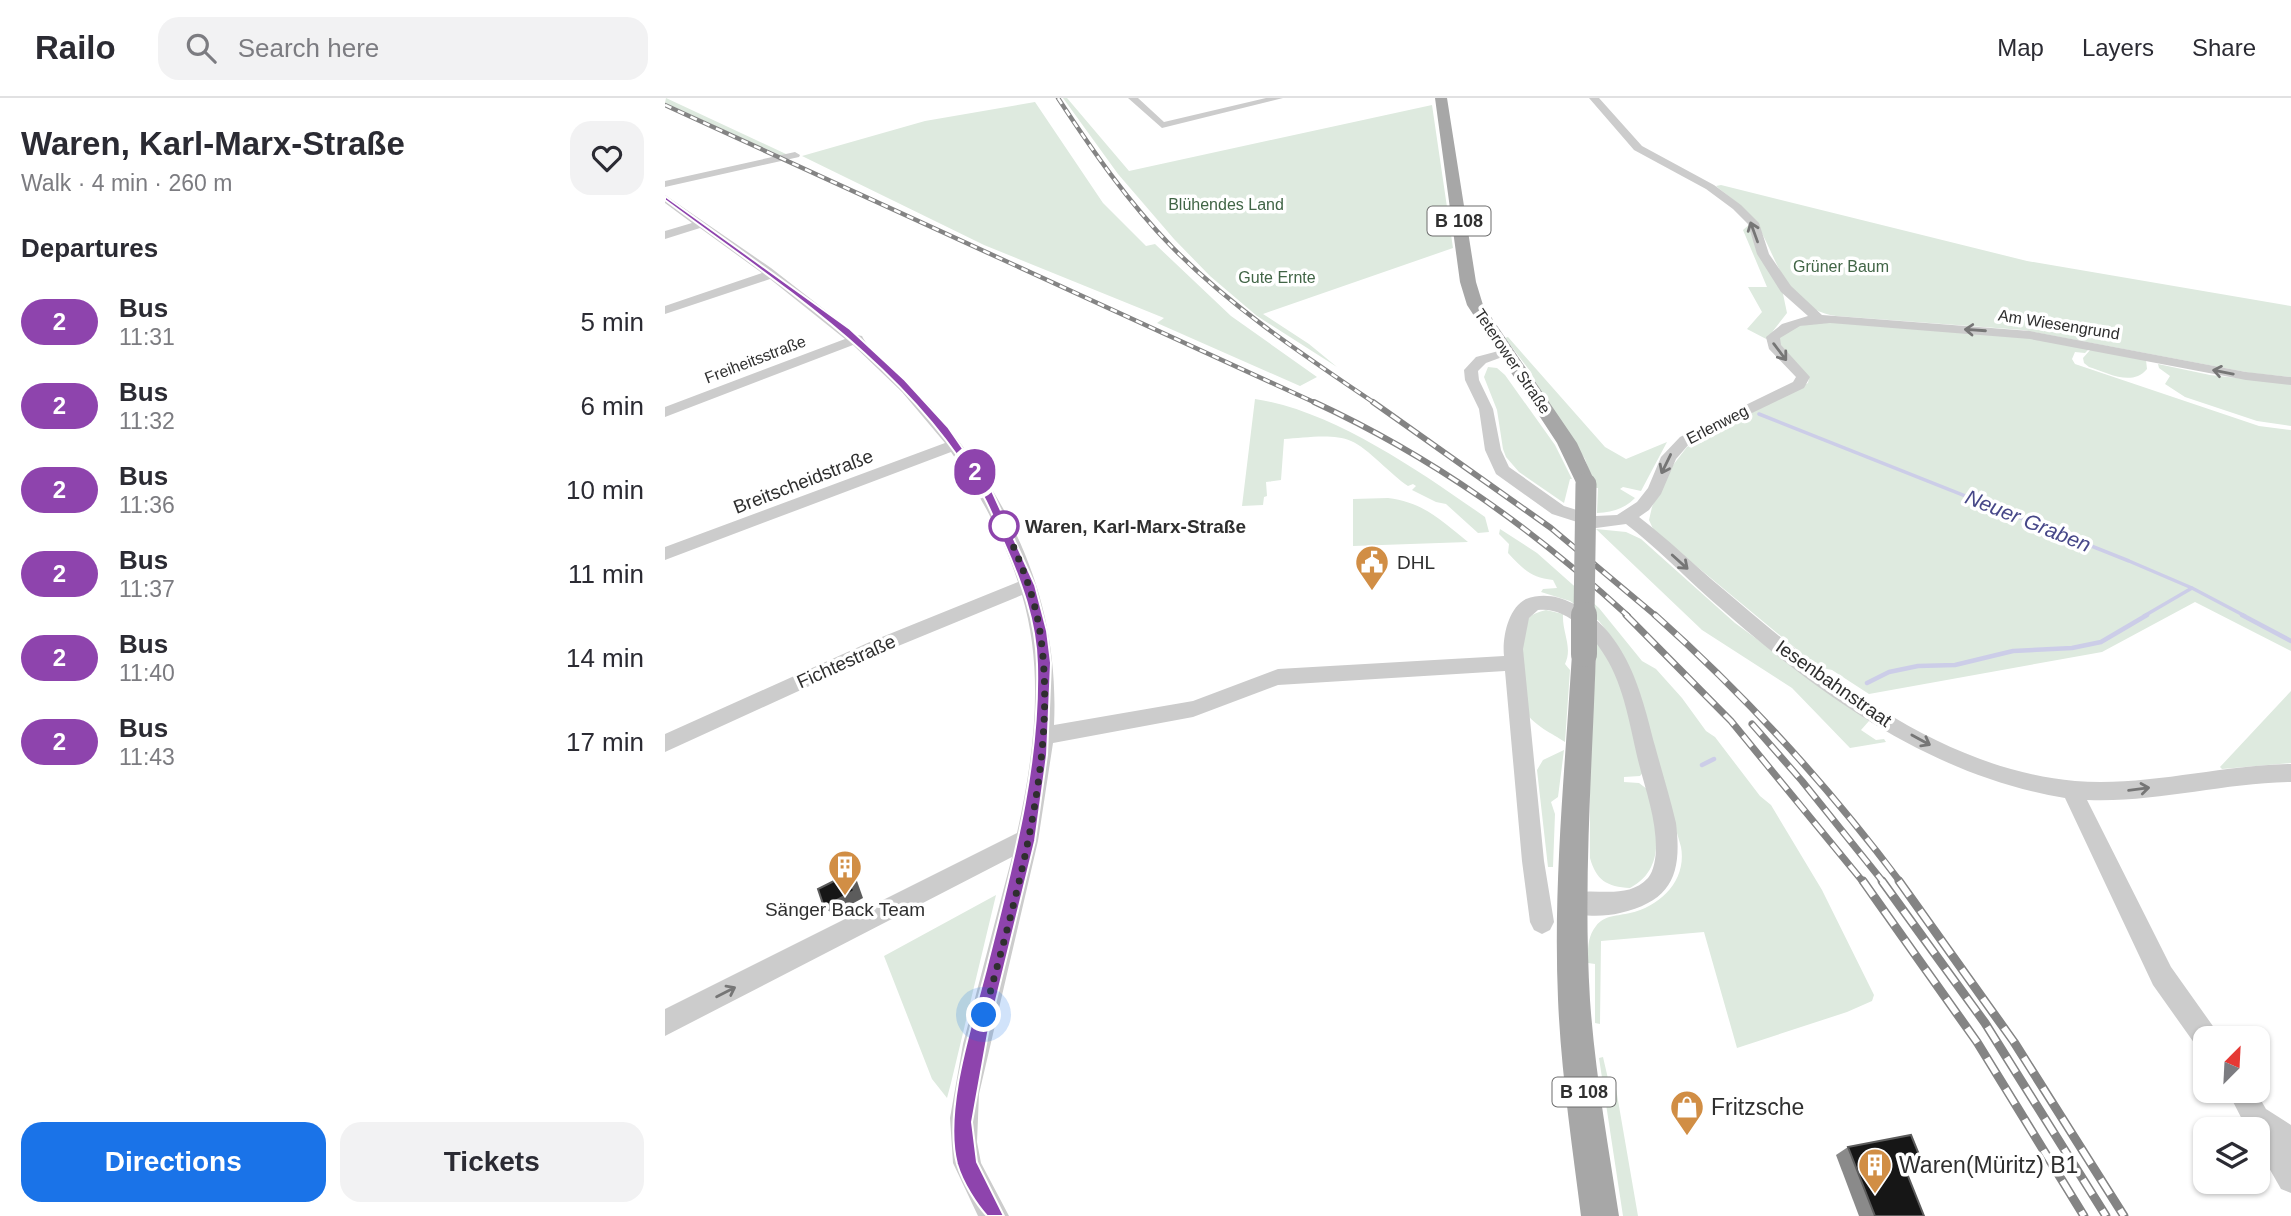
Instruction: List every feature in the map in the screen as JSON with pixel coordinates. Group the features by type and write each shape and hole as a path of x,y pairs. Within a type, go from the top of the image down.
{"main road":[{"name":"Teterower Straße","path":"1441,98 1471,294 1475,305 1501,355 1567,443 1586,484 1584,654 1573,968 1577,1026 1600,1216"}],"street":[{"path":"1133,98 1162,125 1278,98"},
{"path":"1594,98 1638,148 1710,187 1737,207 1753,223 1763,254 1788,291 1819,319"},
{"path":"665,184 795,155"},
{"path":"665,198 857,339 919,400 955,445 988,494 1029,585 1040,631 1044,663 1042,736 1027,841 979,1033 962,1122 967,1164 994,1216"},
{"path":"665,235 701,224"},
{"path":"665,310 770,275"},
{"name":"Am Wiesengrund","path":"1819,319 2030,335 2246,376 2291,381"},
{"name":"Erlenweg","path":"1628,517 1649,499 1669,457 1679,444 1802,382 1803,377 1774,346 1773,337 1794,324 1819,319"},
{"name":"Freiheitsstraße","path":"665,412 857,339"},
{"path":"1501,355 1476,363 1471,375 1484,401 1493,450 1503,470 1558,510 1574,517 1605,522 1628,517"},
{"name":"Breitscheidstraße","path":"665,554 955,445"},
{"name":"Iesenbahnstraat","path":"1628,517 1761,632 1822,678 1927,744 1974,765 2039,785 2073,790 2128,791 2241,775 2291,773"},
{"name":"Fichtestraße","path":"665,743 879,646 1029,585"},
{"path":"1542,922 1513,663 1518,619 1532,605 1553,603 1591,623 1614,653 1626,680 1654,778 1669,846 1668,863 1663,876 1654,886 1626,903 1574,903"},
{"path":"1042,736 1214,704 1255,683 1278,677 1513,663"},
{"path":"2073,790 2079,808 2162,976 2197,1026"},
{"path":"665,1023 1027,841"},
{"path":"2248,1103 2256,1117"},
{"path":"2270,1127 2291,1141"},
{"path":"2270,1142 2291,1179"}],"green space":[{"path":"666,98 786,154 784,157 665,103"},
{"name":"Blühendes Land","path":"1063,98 1067,98 1129,171 1432,105 1453,248 1263,314 1309,344 1337,367 1257,316 1210,276 1118,174"},
{"path":"1035,102 1103,203 1146,246 1155,244 1231,316 1317,377 1300,386 1157,323 1164,318 984,245 802,156 925,121"},
{"name":"Grüner Baum","path":"1721,185 2027,261 2291,306 2291,377 2251,373 2023,330 1836,316 1819,311 1795,293 1778,267 1757,224 1743,208 1716,186"},
{"path":"1750,224 1782,289 1787,313 1773,331 1770,341 1747,329 1762,312 1748,287 1767,287 1743,230"},
{"path":"1829,321 2012,335 2089,349 2085,353 2075,352 2072,359 2075,364 2259,426 2291,430 2291,651 2195,602 2102,652 1869,694 1832,670 1818,667 1654,531 1649,520 1652,507 1670,469 1687,447 1808,383 1809,378 1787,359 1777,337 1798,326"},
{"path":"1508,337 1605,447 1626,459 1667,442 1641,491 1623,487 1620,489 1635,498 1627,505 1613,511 1597,513 1598,488 1595,488 1585,459 1544,399 1530,371 1505,338"},
{"path":"2091,349 2146,360 2147,369 2127,378 2089,367 2083,358"},
{"path":"2158,364 2210,375 2291,384 2291,426 2257,421 2185,397 2165,384 2170,376 2159,368"},
{"path":"1488,367 1497,368 1505,375 1555,445 1572,479 1564,503 1519,472 1506,457 1497,410 1484,377"},
{"path":"1255,399 1284,405 1314,416 1375,445 1485,517 1489,532 1478,533 1446,504 1412,490 1416,486 1408,486 1358,444 1336,437 1284,439 1281,480 1266,482 1267,496 1264,497 1263,505 1242,506"},
{"path":"1388,498 1422,508 1468,542 1353,546 1353,499"},
{"path":"1500,529 1537,553 1599,608 1642,661 1656,669 1682,698 1760,796 1771,805 1822,890 1874,995 1872,1001 1847,1012 1737,1048 1704,932 1601,941 1600,1024 1595,1023 1595,964 1588,963 1593,930 1599,922 1611,916 1641,910 1661,898 1676,881 1682,859 1681,847 1633,679 1612,638 1599,621 1570,601 1541,592 1543,589 1557,588 1553,580 1533,575 1518,564 1508,553 1509,544 1499,534"},
{"path":"1596,529 1626,532 1641,539 1735,623 1869,721 1861,730 1876,740 1884,739 1886,742 1850,748 1792,688 1702,630"},
{"path":"1546,610 1563,614 1568,646 1565,664 1570,670 1565,742 1529,717 1522,693 1521,652 1524,628 1531,616"},
{"path":"1597,641 1621,681 1645,770 1640,776 1624,777 1624,782 1639,783 1651,792 1655,819 1654,858 1642,880 1630,888 1604,881 1599,877 1590,858 1590,750"},
{"path":"2291,691 2291,763 2222,769 2220,767"},
{"path":"1564,750 1558,797 1551,802 1555,814 1553,867 1548,867 1537,770 1543,760"},
{"path":"996,895 947,1098 932,1079 884,956"},
{"path":"1603,1057 1609,1083 1615,1083 1638,1216 1623,1216 1599,1058"}],"building":[{"path":"848,874 854,891 824,907 818,889"},
{"name":"Waren(Müritz) B1","path":"1911,1135 1920,1157 1904,1166 1924,1216 1875,1216 1848,1147"}],"waterway":[{"name":"Neuer Graben","path":"1759,414 2192,588"},
{"path":"2144,616 2192,588"},
{"name":"Neuer Graben","path":"2192,588 2245,616"},
{"path":"1867,683 1889,672 1918,666 1955,665 2013,651 2072,648 2101,642 2147,615"},
{"name":"Neuer Graben","path":"2242,615 2291,641"},
{"path":"1702,765 1714,759"}],"railway":[{"path":"1058,98 1126,194 1172,247 1219,291 1376,404"},
{"path":"665,105 1318,404"},
{"path":"1314,402 1400,446 1480,497 1555,553 1628,616"},
{"path":"1373,402 1551,528 1656,616"},
{"path":"1626,615 1731,721 1864,883"},
{"path":"1655,615 1753,709 1844,811 1901,883"},
{"path":"1752,724 1884,883"},
{"path":"1863,881 1977,1042 2084,1216"},
{"path":"1882,881 1985,1023 2106,1216"},
{"path":"1899,881 2014,1042 2124,1216"}],"bus line":[{"name":"2","path":"665,198 847,331 902,382 944,430 975,473 1009,536 1029,585 1040,631 1044,663 1045,696 1040,755 1027,841 979,1033 962,1122 967,1164 994,1216"}],"place":[{"name":"Waren, Karl-Marx-Straße","path":"1004,526"},
{"name":"DHL","path":"1372,592"},
{"name":"Sänger Back Team","path":"845,897"},
{"name":"Fritzsche","path":"1687,1137"},
{"name":"Waren(Müritz) B1","path":"1875,1195"}],"route":[{"path":"984,1015 1031,820 1045,696 1044,663 1034,604 1022,567 1002,522 1004,526"}],"park label":[{"name":"Gute Ernte","path":"1277,277"}]}
